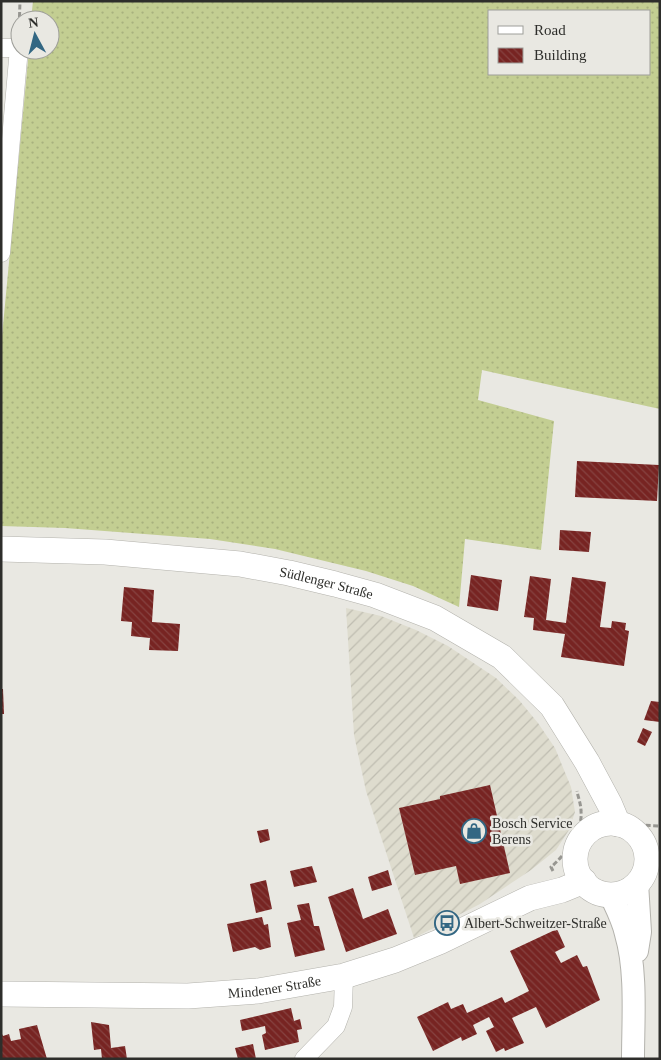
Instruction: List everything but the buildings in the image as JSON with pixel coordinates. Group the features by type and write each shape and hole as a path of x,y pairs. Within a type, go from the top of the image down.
{"main road":[{"name":"Südlenger Straße","path":"1,549 105,552 240,564 335,584 394,602 435,618 502,657 552,706 587,762 610,805 642,827"},
{"name":"Südlenger Straße","path":"586,821 587,762"},
{"path":"586,821 642,827 648,866 625,892 610,894 595,890 584,881 577,869 576,855 586,821"},
{"name":"Mindener Straße","path":"530,898 556,877 576,855"},
{"name":"Mindener Straße","path":"1,994 188,996 258,991 344,976 395,960 439,942 530,898 562,890 584,881"}],"street":[{"path":"1,253 18,60"},
{"path":"633,981 648,866"},
{"path":"610,894 622,919 627,936 633,981 633,1059"},
{"path":"304,1059 336,1026 343,1007 344,976"}],"path":[{"path":"556,877 551,866 562,857 580,825 586,821 577,789"}],"shaded area":[{"path":"346,608 381,616 416,630 448,646 496,678 519,700 538,723 555,748 571,787 575,812 569,830 556,850 531,870 480,904 414,938 366,791 354,735"}],"green space":[{"path":"33,1 660,1 660,409 482,370 478,400 554,421 541,550 465,539 459,607 413,586 366,571 275,549 210,539 65,528 1,526 1,347 28,60 60,60 60,10 32,10"}],"place":[{"name":"Bosch Service Berens","path":"474,831"},
{"name":"Albert-Schweitzer-Straße","path":"447,923"}]}
